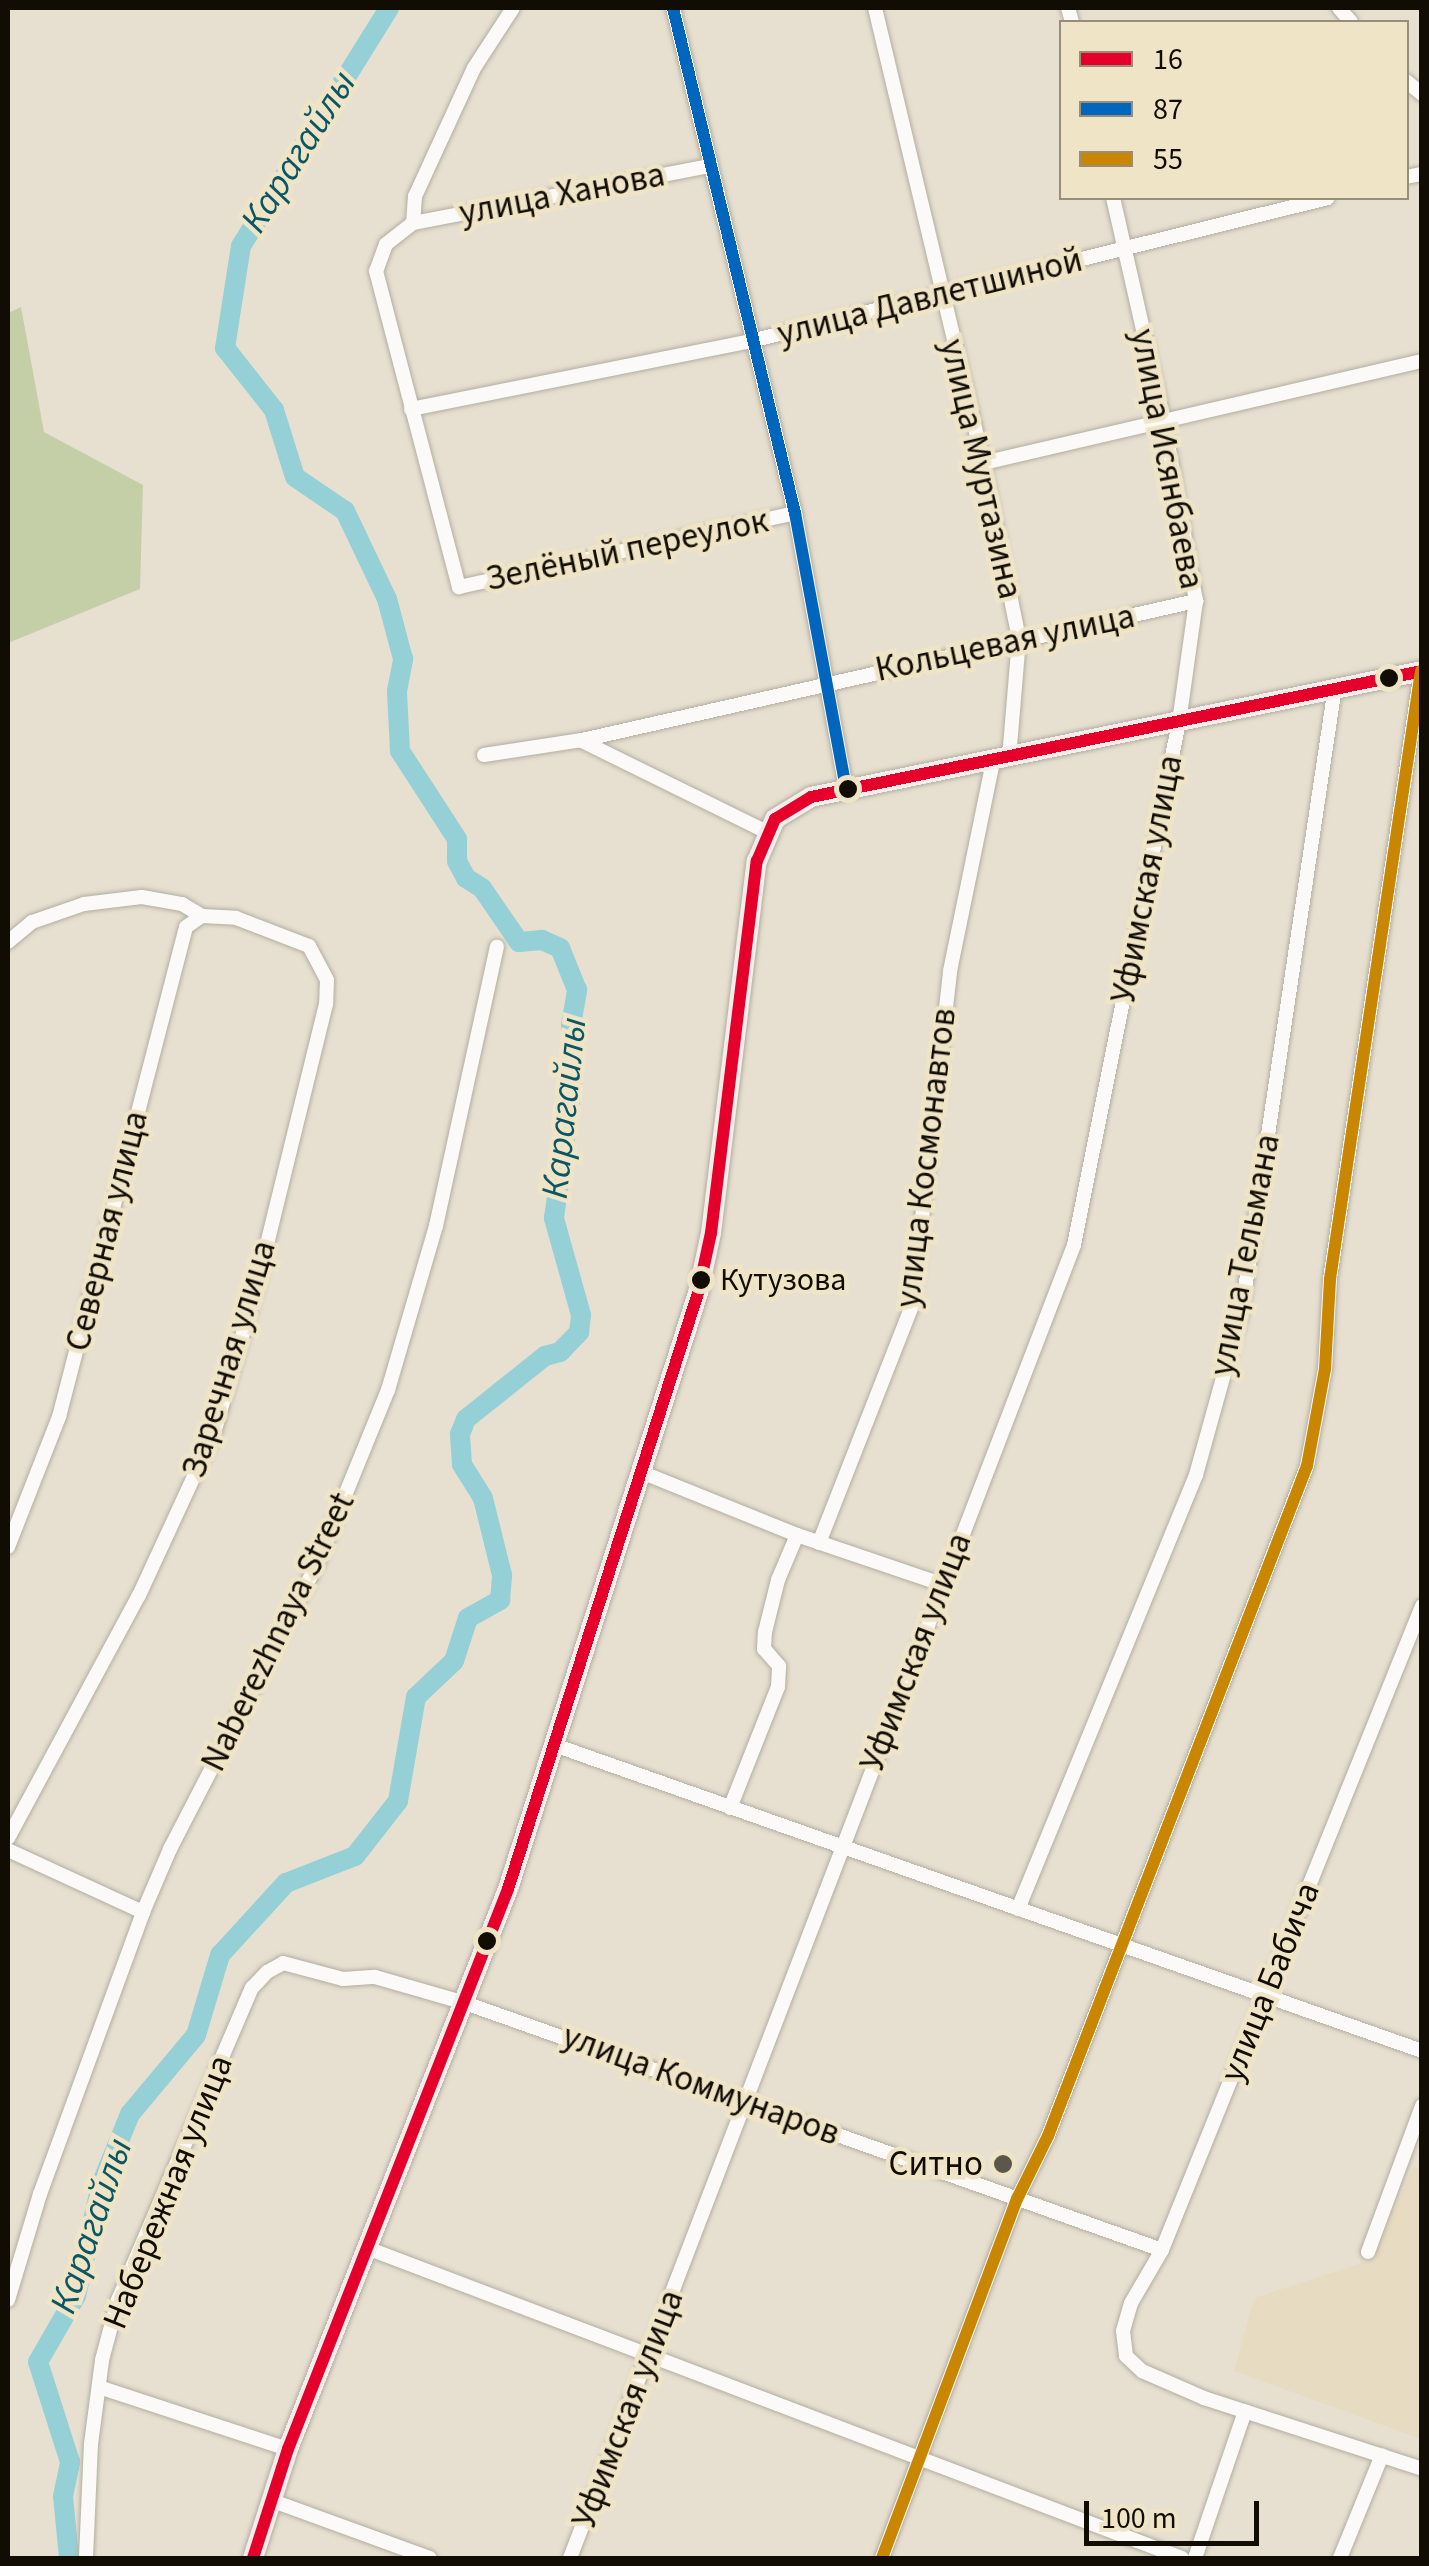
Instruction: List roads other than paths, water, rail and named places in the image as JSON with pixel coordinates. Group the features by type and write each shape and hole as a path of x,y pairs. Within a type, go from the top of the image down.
{"main road":[{"path":"253,2558 288,2449 465,2003 557,1746 642,1472 712,1234 757,861 774,819 794,804 846,790 1421,671"}],"street":[{"path":"411,409 376,271 386,244 413,223 415,196 459,100 492,36 513,8"},
{"name":"улица Ханова","path":"673,8 795,513 846,790"},
{"name":"улица Муртазина","path":"876,8 983,463 1020,639 1001,760"},
{"name":"улица Ханова","path":"413,223 710,166"},
{"name":"улица Исянбаева","path":"1113,200 1164,422 1196,601 1178,722"},
{"name":"улица Давлетшиной","path":"411,409 751,341 1320,200"},
{"path":"983,463 1422,361"},
{"name":"Зелёный переулок","path":"411,409 459,587 795,513"},
{"name":"Кольцевая улица","path":"484,754 582,740 827,681 1196,601"},
{"path":"882,2558 1017,2199 1048,2136 1307,1466 1325,1369 1330,1278 1421,671"},
{"name":"улица Тельмана","path":"1018,1908 1196,1476 1242,1309 1334,687"},
{"name":"Уфимская улица","path":"570,2558 749,2102 840,1848 1074,1245 1178,722"},
{"path":"582,740 767,832"},
{"name":"улица Космонавтов","path":"819,1543 912,1306 950,971 1001,760"},
{"path":"8,942 32,922 84,904 142,897 182,904 202,916"},
{"name":"Заречная улица","path":"10,1827 139,1596 214,1434 326,1004 327,980 322,962 309,946 256,925 202,916"},
{"name":"Северная улица","path":"8,1548 59,1416 186,927 202,916"},
{"name":"Naberezhnaya Street","path":"8,2300 40,2194 143,1912 170,1849 317,1564 388,1390 436,1226 496,948"},
{"path":"642,1472 797,1535 941,1584"},
{"path":"730,1808 778,1687 779,1666 764,1649 765,1632 778,1580 797,1535"},
{"name":"улица Бабича","path":"1245,2411 1142,2372 1126,2356 1123,2331 1131,2303 1162,2250 1422,1606"},
{"path":"557,1746 1119,1947 1422,2050"},
{"path":"8,1850 143,1912"},
{"name":"улица Коммунаров","path":"283,1963 344,1980 375,1978 465,2003 1162,2250"},
{"name":"Набережная улица","path":"86,2558 90,2444 110,2330 141,2241 252,1988 266,1972 283,1963"},
{"path":"1368,2252 1422,2106"},
{"path":"366,2248 1182,2558"},
{"path":"102,2388 288,2449"},
{"path":"1195,2558 1245,2411 1422,2469"},
{"path":"1340,2558 1382,2455"},
{"path":"273,2501 423,2557"}],"waterway":[{"name":"Карагайлы","path":"69,2558 63,2496 70,2462 38,2362 76,2296 101,2185 130,2114 196,2035 220,1955 286,1883 355,1856 398,1801 416,1697 454,1661 468,1618 500,1600 502,1575 483,1498 462,1464 460,1434 466,1419 545,1356 560,1352 579,1332 581,1315 554,1218 572,1089 571,1025 577,990 560,948 542,940 519,942 482,888 466,878 457,861 457,839 400,751 397,691 403,659 387,599 345,511 295,477 274,410 225,348 241,246 389,8"}],"place":[{"name":"Кутузова","path":"701,1280"},
{"name":"Ситно","path":"1003,2164"}]}
